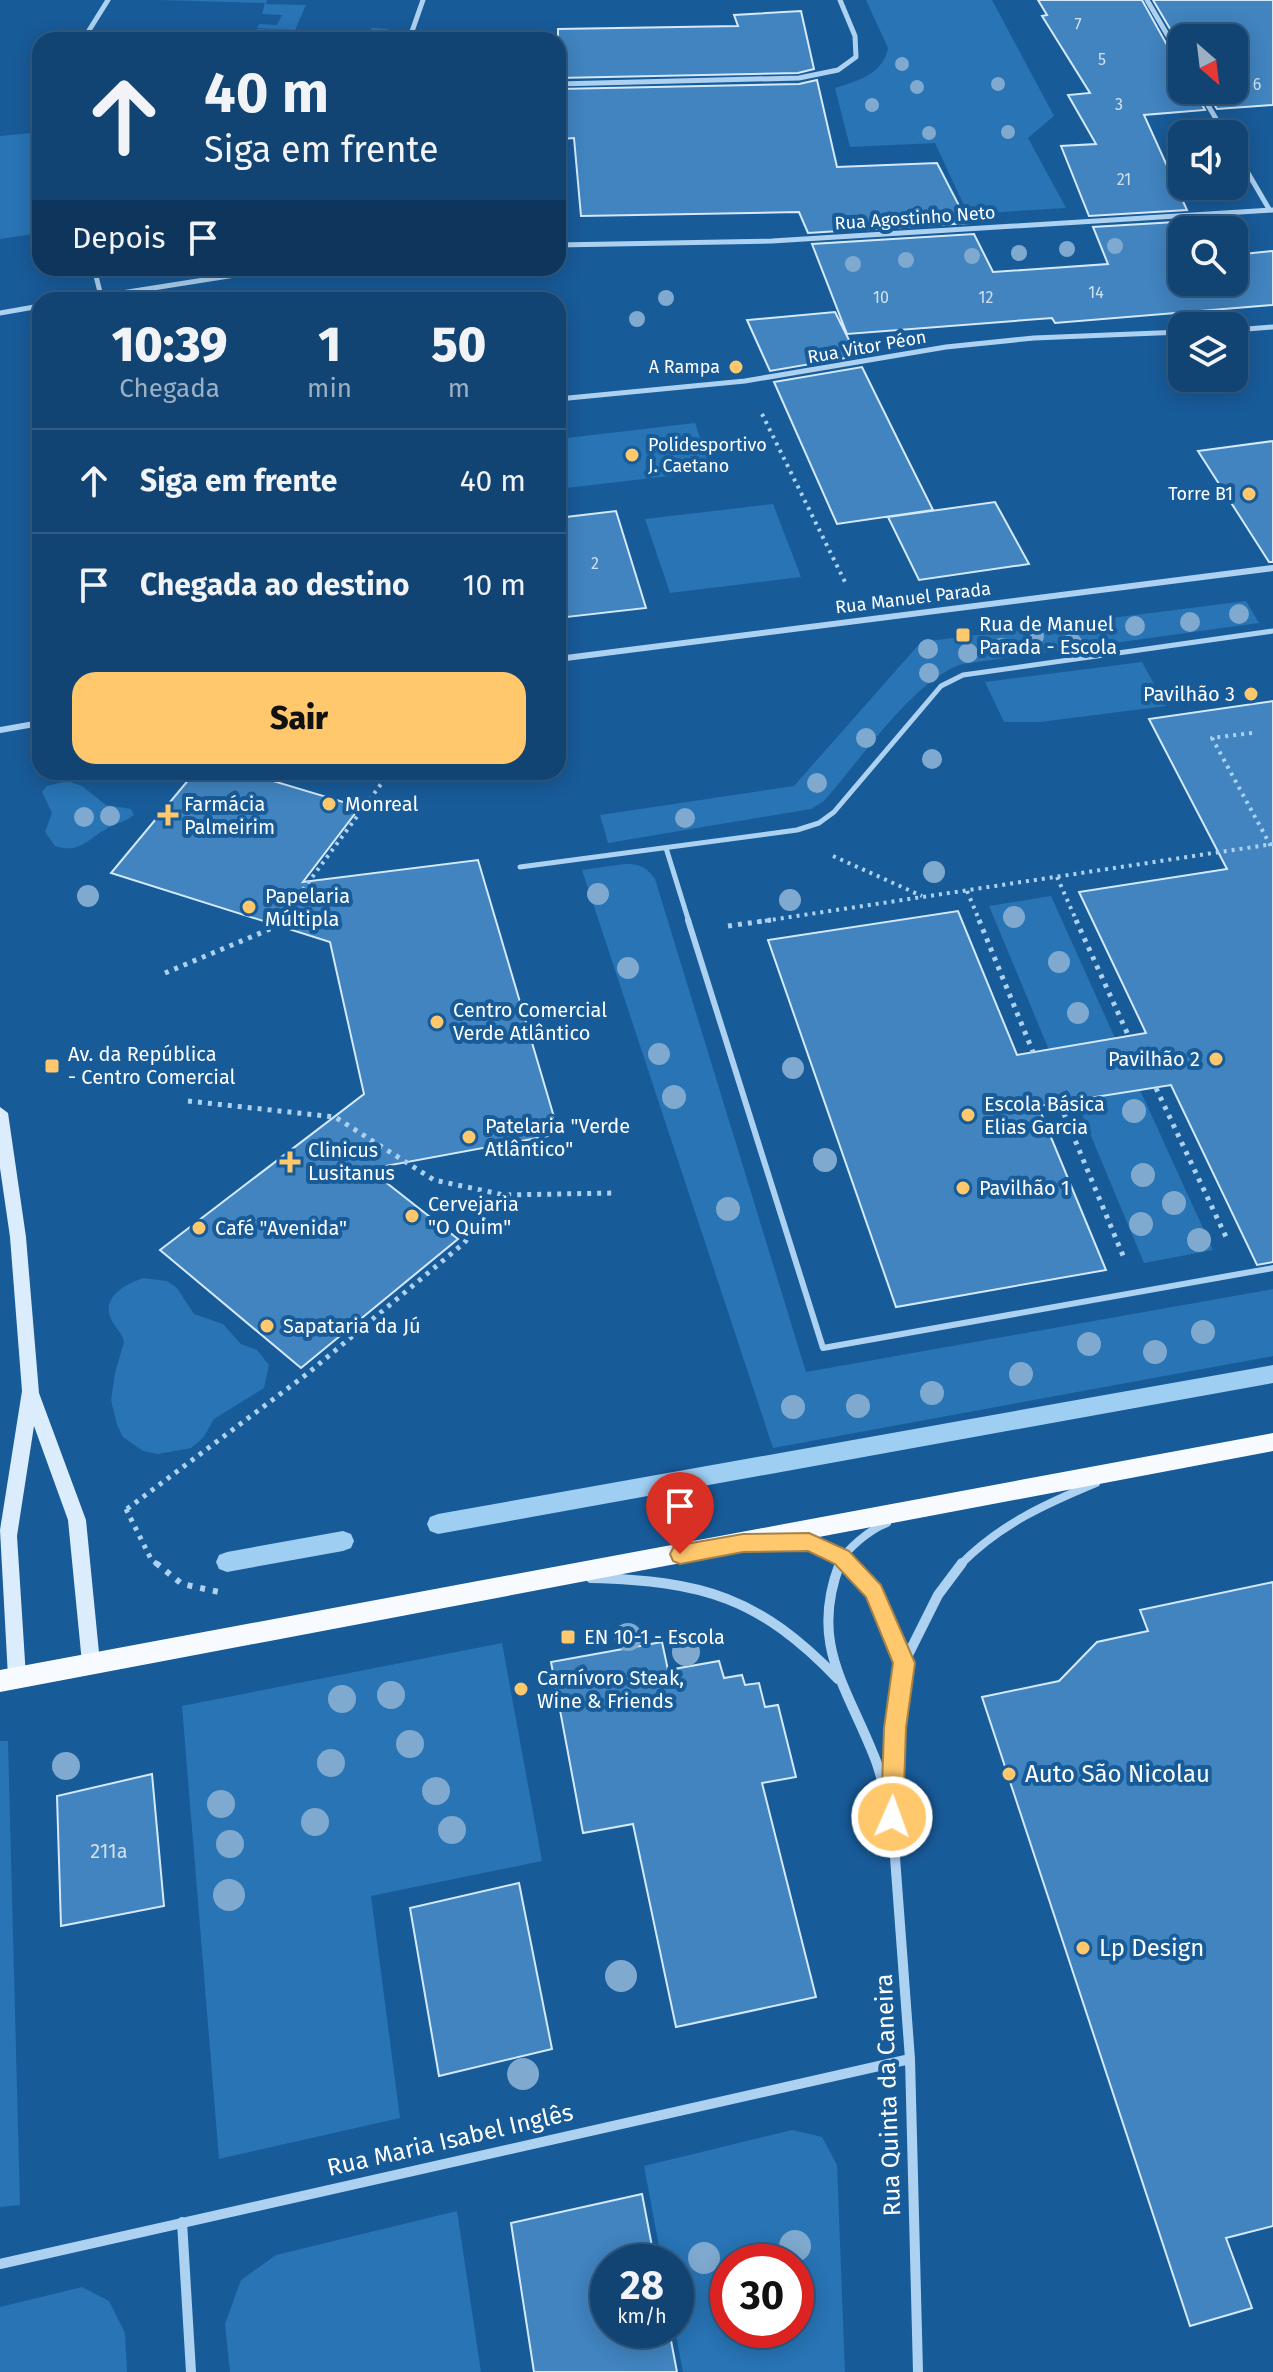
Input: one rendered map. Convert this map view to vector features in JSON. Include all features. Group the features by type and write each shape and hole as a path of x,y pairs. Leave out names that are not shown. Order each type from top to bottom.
{"main road":[{"path":"9,1679 1273,1442"}],"street":[{"path":"88,32 108,0"},
{"path":"412,32 423,0"},
{"path":"566,84 799,78 832,73 854,63 860,51 859,38 840,0"},
{"path":"1147,0 1168,36"},
{"path":"1248,172 1271,209"},
{"name":"Rua Agostinho Neto","path":"566,245 772,241 1271,209"},
{"path":"127,292 229,276"},
{"path":"0,313 32,307"},
{"path":"1248,329 1273,327"},
{"name":"Rua Vitor Péon","path":"566,398 759,379 961,345 1034,338 1168,333"},
{"name":"Rua Manuel Parada","path":"566,658 1273,568"},
{"path":"0,730 32,724"},
{"path":"0,1113 18,1237 31,1391 8,1536 9,1679"},
{"path":"31,1391 77,1520 91,1663"},
{"name":"Rua Quinta da Caneira","path":"918,2372 910,2059 892,1817 895,1728 904,1663 922,1618 944,1582 963,1560 1001,1528 1045,1503 1096,1483 1183,1459"},
{"path":"842,1557 879,1526 938,1507"},
{"path":"743,1543 809,1542 842,1557 873,1591 904,1663"},
{"name":"Rua Quinta da Caneira","path":"842,1557 829,1591 828,1627 839,1681 875,1757 892,1817"},
{"name":"Rua Quinta da Caneira","path":"554,1578 638,1578 698,1587 738,1599 777,1621 811,1649 839,1681"},
{"name":"Rua Maria Isabel Inglês","path":"0,2264 910,2059"},
{"path":"182,2222 191,2372"}],"lane":[{"path":"520,867 780,832 819,823 834,812 941,686 951,680 981,671 1273,631"},
{"path":"666,848 823,1348 1273,1268"}],"path":[{"path":"760,410 864,620"},
{"path":"692,932 1272,846 1212,738 1252,733"},
{"path":"165,973 275,927 384,780"},
{"path":"780,832 923,897"},
{"path":"1057,877 1129,1037"},
{"path":"967,891 1033,1052"},
{"path":"1156,1088 1243,1273"},
{"path":"188,1101 335,1117 434,1180 504,1195 615,1193"},
{"path":"1060,1104 1137,1291"},
{"path":"77,1520 127,1509 307,1374 464,1243 504,1195"},
{"path":"127,1509 151,1559 182,1584 221,1592"}],"shaded area":[{"path":"157,0 267,0 266,4 306,5 295,30 257,28 259,24 277,25 282,15 262,14 265,3"},
{"path":"866,0 992,0 1054,116 1028,138 1066,208 968,214 935,143 850,147 835,88 861,79 875,70 888,48"},
{"path":"372,28 388,29 387,32 370,32"},
{"path":"257,29 341,32 256,32"},
{"path":"32,133 32,234 0,239 0,136"},
{"name":"Polidesportivo J. Caetano","path":"695,423 712,471 566,488 566,438"},
{"path":"773,504 801,577 670,593 645,519"},
{"path":"1246,601 1259,623 962,664 943,673 906,704 824,801 811,809 608,843 600,815 794,786 921,642"},
{"path":"1142,662 1166,706 1040,722 1004,722 985,682"},
{"path":"67,781 82,786 106,805 131,809 134,815 77,847 55,846 45,832 52,813 42,792 47,786"},
{"path":"624,864 642,867 655,879 806,1372 1273,1289 1273,1356 773,1448 582,870"},
{"path":"1051,896 1115,1038 1049,1050 989,906"},
{"path":"1140,1090 1213,1250 1144,1263 1076,1100"},
{"path":"143,1278 167,1281 177,1288 194,1314 223,1324 241,1344 257,1350 269,1365 264,1388 214,1419 203,1438 191,1448 158,1454 143,1451 123,1437 117,1425 111,1400 124,1342 111,1319 109,1304 117,1292"},
{"path":"502,1643 542,1861 371,1896 400,2118 219,2159 182,1706"},
{"path":"0,1741 8,1741 20,2205 0,2207"},
{"path":"792,2130 822,2137 837,2165 845,2372 683,2372 678,2348 694,2348 694,2244 659,2244 644,2166"},
{"path":"457,2211 481,2372 230,2372 225,2324 241,2280 276,2255"},
{"path":"82,2287 109,2301 125,2333 127,2372 0,2372 0,2307"}],"building":[{"path":"1038,0 1142,0 1168,47 1168,104 1202,104 1205,110 1144,115 1168,168 1168,200 1182,200 1187,210 1089,216 1061,146 1096,144 1068,95 1090,93 1042,16 1047,15"},
{"path":"1153,0 1273,0 1273,105 1217,109 1214,104 1248,104 1248,24 1168,25"},
{"path":"801,11 814,69 798,73 566,78 566,32 558,32 558,29 738,26 734,15"},
{"path":"817,80 837,167 937,163 968,223 808,233 799,212 581,216 574,138 566,139 566,89 799,84"},
{"path":"1168,222 1168,296 1248,296 1248,254 1273,251 1273,305 1055,323 1052,318 847,334 812,244 974,234 993,272 1108,264 1093,227"},
{"path":"835,312 857,356 770,371 747,320"},
{"path":"862,367 933,510 837,524 774,382"},
{"name":"Torre B1","path":"1273,441 1273,562 1269,562 1198,451"},
{"path":"995,502 1029,564 919,580 888,517"},
{"path":"616,511 646,608 566,617 566,517"},
{"path":"1273,701 1273,1262 1257,1265 1171,1085 1038,1106 1106,1270 896,1307 768,940 958,911 1017,1055 1146,1033 1079,892 1227,869 1149,719"},
{"path":"188,780 270,780 360,807 303,882 478,860 559,1134 369,1169 458,1239 301,1368 160,1250 364,1094 330,942 111,873"},
{"path":"1273,1582 1273,2226 1226,2238 1252,2308 1190,2326 982,1697 1059,1681 1097,1642 1148,1631 1140,1610"},
{"path":"662,1642 668,1670 719,1661 724,1678 742,1675 745,1685 759,1683 765,1707 778,1705 796,1777 762,1783 816,1997 676,2027 633,1824 583,1833 551,1662"},
{"path":"152,1774 164,1906 61,1926 57,1796"},
{"path":"519,1883 552,2049 439,2076 410,1908"},
{"path":"642,2194 652,2244 590,2244 590,2348 672,2348 677,2372 534,2372 511,2223"}],"waterway":[{"path":"438,1524 1273,1374"},
{"path":"227,1562 343,1541"}],"place":[{"name":"A Rampa","path":"736,367"},
{"name":"Polidesportivo J. Caetano","path":"632,455"},
{"name":"Torre B1","path":"1249,494"},
{"name":"Rua de Manuel Parada - Escola","path":"963,635"},
{"name":"Pavilhão 3","path":"1251,694"},
{"name":"Monreal","path":"329,804"},
{"name":"Farmácia Palmeirim","path":"168,815"},
{"name":"Papelaria Múltipla","path":"249,907"},
{"name":"Centro Comercial Verde Atlântico","path":"437,1022"},
{"name":"Pavilhão 2","path":"1216,1059"},
{"name":"Av. da República - Centro Comercial","path":"52,1066"},
{"name":"Escola Básica Elias Garcia","path":"968,1115"},
{"name":"Patelaria \"Verde Atlântico\"","path":"469,1137"},
{"name":"Clinicus Lusitanus","path":"290,1162"},
{"name":"Pavilhão 1","path":"963,1188"},
{"name":"Cervejaria \"O Quim\"","path":"412,1216"},
{"name":"Café \"Avenida\"","path":"199,1228"},
{"name":"Sapataria da Jú","path":"267,1326"},
{"name":"EN 10-1 - Escola","path":"568,1637"},
{"name":"Carnívoro Steak, Wine & Friends","path":"521,1689"},
{"name":"Auto São Nicolau","path":"1009,1774"},
{"name":"Lp Design","path":"1083,1948"}],"route":[{"path":"680,1554 743,1543 809,1542 842,1557 873,1591 904,1663 895,1728 892,1817"}]}
